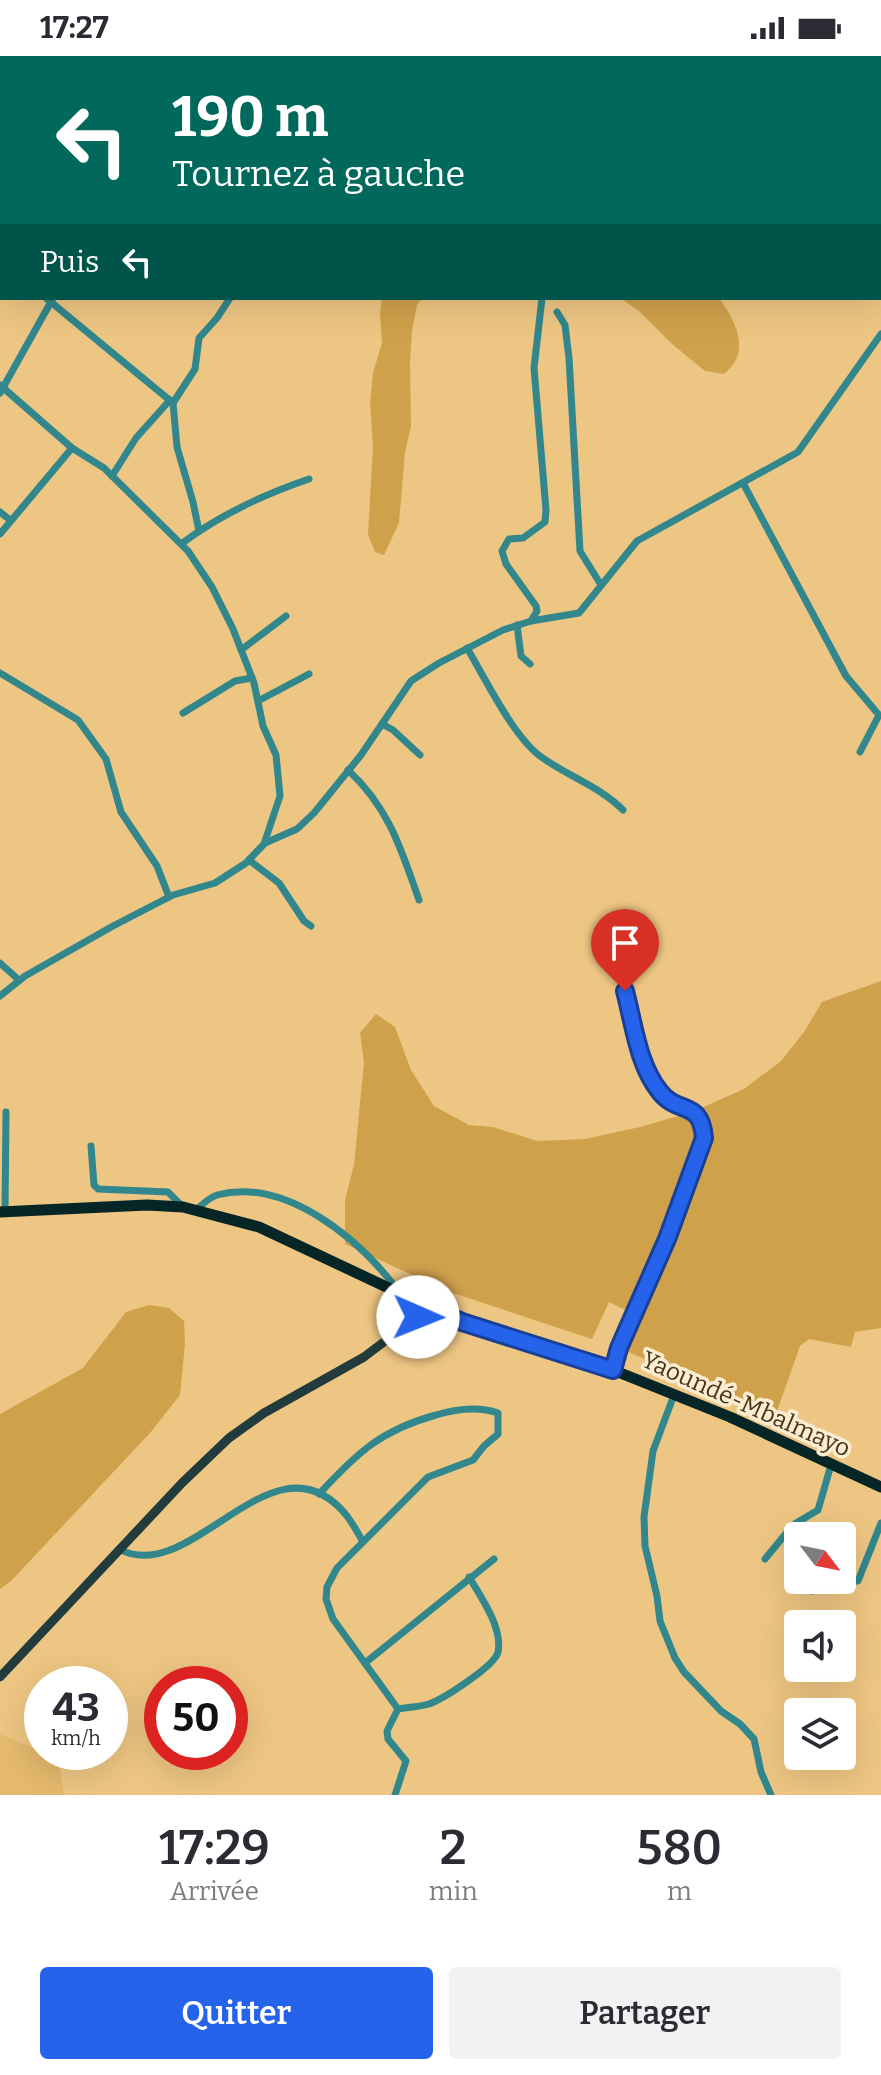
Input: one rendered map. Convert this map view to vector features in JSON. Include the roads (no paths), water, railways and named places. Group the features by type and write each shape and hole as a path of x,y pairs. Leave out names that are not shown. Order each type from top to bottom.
{"highway":[{"name":"Yaoundé-Mbalmayo","path":"3,1212 147,1205 183,1207 259,1227 462,1322 613,1370 730,1417 881,1487"}],"main road":[{"path":"0,1677 119,1549 229,1438 264,1413 364,1357 430,1307"}],"street":[{"path":"49,300 1,389 72,448 112,476 181,544 212,587 252,678 263,726 276,755 280,796 264,844"},
{"path":"51,300 172,402 177,447 199,531"},
{"path":"112,476 136,438 172,402 195,369 199,338 229,300"},
{"path":"531,621 537,611 536,606 506,564 502,551 509,539 523,538 545,522 534,368 542,300"},
{"path":"557,312 565,325 569,358 580,551 601,585"},
{"path":"0,996 19,980 169,897 215,883 249,860 264,844 297,829 348,770 411,681 420,673 517,625 579,613 637,541 798,452 881,334"},
{"path":"0,534 72,448"},
{"path":"181,544 241,505 309,479"},
{"path":"743,483 846,676 879,715 860,752"},
{"path":"0,512 10,520"},
{"path":"241,650 286,616"},
{"path":"517,625 521,656 530,664"},
{"path":"467,648 507,717 539,755 603,792 623,810"},
{"path":"0,673 78,720 106,759 121,812 157,866 169,897"},
{"path":"258,701 309,674"},
{"path":"183,713 235,681 252,678"},
{"path":"382,724 420,755"},
{"path":"348,770 387,817 419,900"},
{"path":"249,860 279,883 304,921 311,926"},
{"path":"0,963 19,980"},
{"path":"613,1370 619,1348 667,1239 704,1138 703,1124 698,1116 689,1108 661,1095 646,1073 625,991"},
{"path":"3,1212 6,1112"},
{"path":"91,1146 94,1185 98,1189 168,1192 183,1207"},
{"path":"197,1209 215,1195 257,1194 287,1200 315,1213 333,1226 397,1290"},
{"path":"674,1395 653,1451 644,1517 645,1546 660,1621 684,1672 721,1711 754,1739 761,1772 771,1795"},
{"path":"319,1494 360,1452 399,1426 453,1410 498,1413 498,1434 484,1446 476,1459 428,1477 333,1574 326,1593 333,1619 398,1709"},
{"path":"765,1559 793,1525 818,1510 831,1465"},
{"path":"119,1549 137,1557 158,1555 268,1494 301,1489 319,1494 348,1517 363,1542"},
{"path":"856,1581 881,1523"},
{"path":"365,1663 494,1559"},
{"path":"398,1709 426,1705 440,1699 496,1658 496,1632 469,1577"},
{"path":"395,1795 406,1761 388,1739 387,1731 398,1709"}]}
